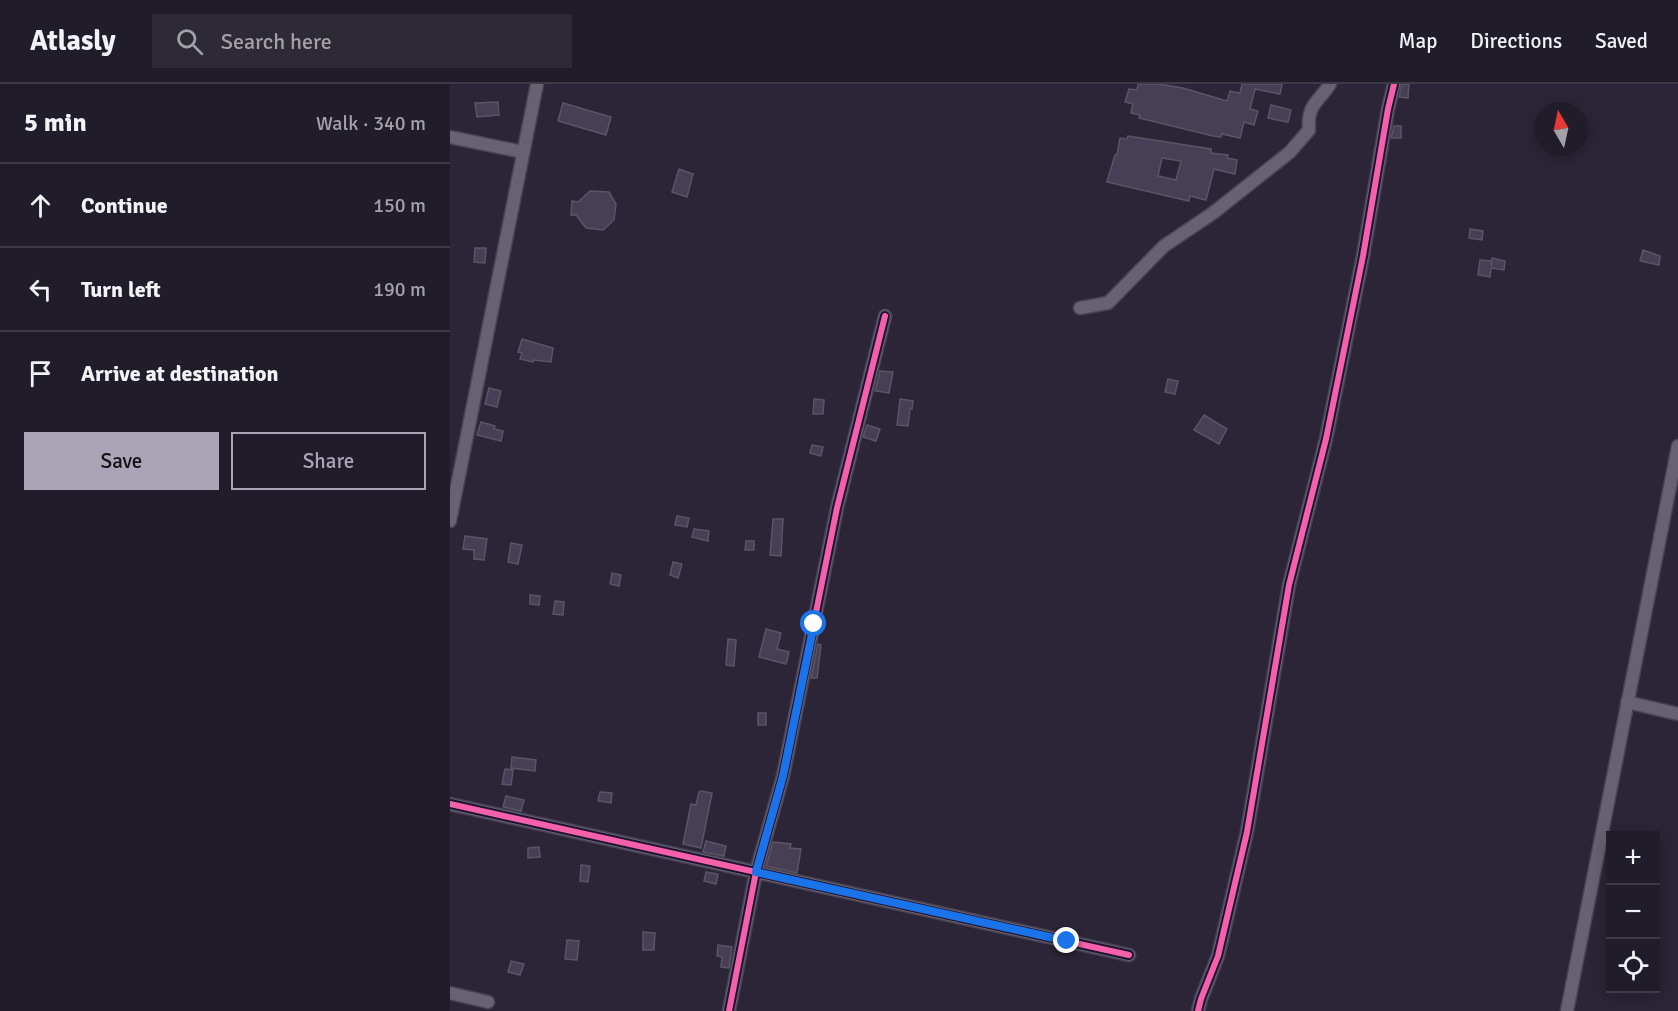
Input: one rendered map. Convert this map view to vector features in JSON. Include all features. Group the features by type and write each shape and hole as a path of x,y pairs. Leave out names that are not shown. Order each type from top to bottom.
{"street":[{"path":"450,521 537,84"},
{"path":"1080,308 1108,303 1164,246 1213,213 1290,152 1309,130 1308,118 1311,106 1330,84"},
{"path":"1198,1011 1218,956 1247,832 1289,585 1326,439 1363,256 1394,84"},
{"path":"450,137 523,152"},
{"path":"729,1011 756,872 783,776 837,508 885,316"},
{"path":"1567,1011 1678,446"},
{"path":"1627,702 1678,714"},
{"path":"450,804 1129,954"},
{"path":"450,993 488,1002"}],"building":[{"path":"1138,84 1159,84 1183,88 1227,101 1230,91 1240,93 1242,84 1282,84 1280,94 1255,89 1250,109 1258,111 1254,125 1244,122 1240,138 1222,134 1221,137 1213,136 1139,118 1140,115 1131,113 1133,104 1125,102 1129,89 1137,90"},
{"path":"1402,84 1409,84 1408,98 1399,97"},
{"path":"498,102 499,115 477,117 475,103"},
{"path":"563,103 611,117 606,135 558,121"},
{"path":"1271,105 1291,110 1288,122 1268,118"},
{"path":"1394,126 1401,126 1401,138 1391,138"},
{"path":"1128,136 1211,149 1211,153 1228,155 1227,158 1237,160 1235,174 1214,169 1206,200 1190,196 1189,201 1107,182 1115,155 1117,155 1120,138 1127,139","holes":["1162,158 1181,161 1176,180 1158,176"]},
{"path":"679,169 693,174 687,197 672,192"},
{"path":"590,191 609,192 616,204 614,220 603,230 586,228 576,215 571,215 572,201 578,202"},
{"path":"1470,229 1483,231 1482,240 1469,238"},
{"path":"475,248 486,248 485,263 474,262"},
{"path":"1643,250 1660,256 1659,265 1640,261"},
{"path":"1492,258 1505,261 1504,270 1491,268 1490,277 1478,275 1480,260 1492,261"},
{"path":"522,339 553,348 551,362 520,359 522,353 518,352"},
{"path":"880,371 893,372 889,393 875,391"},
{"path":"1168,379 1178,381 1175,394 1165,392"},
{"path":"489,388 501,391 497,407 485,404"},
{"path":"814,399 824,400 823,414 813,414"},
{"path":"900,399 913,401 908,426 897,425"},
{"path":"1204,415 1227,429 1219,444 1194,430"},
{"path":"481,422 503,431 501,441 477,435"},
{"path":"867,425 880,429 876,441 863,437"},
{"path":"812,445 823,447 821,456 810,453"},
{"path":"677,516 689,518 687,527 675,525"},
{"path":"773,519 783,519 781,556 770,555"},
{"path":"694,529 709,531 708,541 692,537"},
{"path":"465,536 487,539 484,560 474,559 474,550 463,549"},
{"path":"746,541 754,541 754,550 745,550"},
{"path":"511,543 522,545 518,564 508,562"},
{"path":"673,562 682,564 678,578 670,575"},
{"path":"612,573 621,575 619,586 610,584"},
{"path":"530,595 540,596 539,605 530,604"},
{"path":"555,601 564,602 563,615 553,614"},
{"path":"766,629 781,633 777,649 789,652 786,664 759,657"},
{"path":"728,639 736,640 734,666 726,665"},
{"path":"818,644 821,645 817,678 811,678"},
{"path":"758,713 766,713 766,725 758,725"},
{"path":"512,757 536,760 535,771 511,768"},
{"path":"505,769 513,770 511,785 502,784"},
{"path":"701,791 712,793 701,848 683,844 691,804 696,805"},
{"path":"600,792 612,793 611,803 598,801"},
{"path":"506,796 524,800 521,811 503,807"},
{"path":"706,841 726,846 724,856 703,852"},
{"path":"773,842 791,844 790,848 801,849 797,873 766,866"},
{"path":"539,847 540,857 528,858 528,848"},
{"path":"581,865 590,866 588,882 580,881"},
{"path":"706,872 718,874 716,884 704,881"},
{"path":"643,932 655,933 654,950 643,950"},
{"path":"567,940 579,941 577,960 565,959"},
{"path":"718,945 732,947 729,968 721,967 722,957 717,956"},
{"path":"511,961 524,964 520,975 508,972"}],"cycle path":[{"path":"1198,1011 1218,956 1247,832 1289,585 1326,439 1363,256 1394,84"},
{"path":"729,1011 756,872 783,776 837,508 885,316"},
{"path":"450,804 1129,955"}],"route":[{"path":"814,624 783,776 756,872 1067,941"}]}
